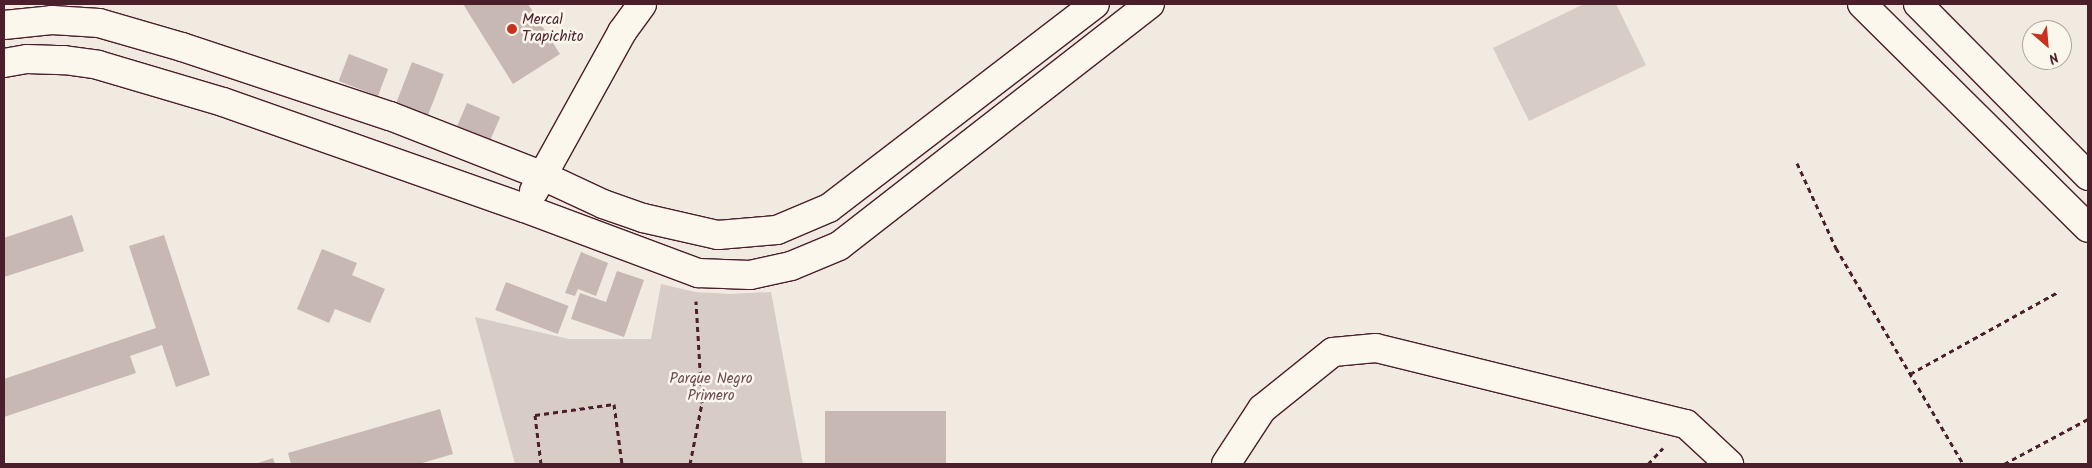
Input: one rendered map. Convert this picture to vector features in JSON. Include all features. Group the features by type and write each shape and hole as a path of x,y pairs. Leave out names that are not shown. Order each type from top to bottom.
{"street":[{"path":"524,208 622,32 642,4"},
{"path":"4,25 52,20 100,23 182,47 390,116 543,176 603,204 643,218 718,235 777,230 829,208 1095,4"},
{"path":"4,63 27,59 64,60 98,65 223,102 524,208 698,273 750,275 791,266 838,246 1150,4"},
{"path":"1862,4 2088,228"},
{"path":"1918,4 2088,176"},
{"path":"1226,464 1262,409 1333,352 1376,348 1686,424 1729,464"}],"path":[{"path":"1797,162 1836,248 1963,464"},
{"path":"1910,374 2060,291"},
{"path":"690,464 702,403 695,292"},
{"path":"541,464 535,415 614,404 622,464"},
{"path":"2004,464 2088,419"}],"green space":[{"path":"1584,4 1616,4 1646,65 1529,121 1493,48"},
{"name":"Parque Negro Primero","path":"661,284 695,292 730,294 771,292 803,464 515,464 475,317 569,339 651,339"}],"building":[{"name":"Mercal Trapichito","path":"463,4 528,4 560,54 513,84"},
{"path":"349,54 388,69 378,96 339,81"},
{"path":"412,62 444,74 428,115 396,103"},
{"path":"467,103 500,117 490,140 457,126"},
{"path":"72,215 84,251 4,277 4,238"},
{"path":"164,235 210,375 176,387 162,345 130,356 136,373 4,417 4,379 156,328 129,246"},
{"path":"322,249 357,263 352,275 385,289 370,323 335,309 329,323 297,309"},
{"path":"581,252 608,263 596,296 578,289 575,296 565,293"},
{"path":"617,271 644,280 624,337 571,319 580,293 606,302"},
{"path":"506,282 569,306 558,334 495,310"},
{"path":"440,409 453,454 419,464 291,464 288,453"},
{"path":"825,411 946,411 946,464 825,464"},
{"path":"273,458 275,464 255,464"}],"place":[{"name":"Mercal Trapichito","path":"512,29"}]}
